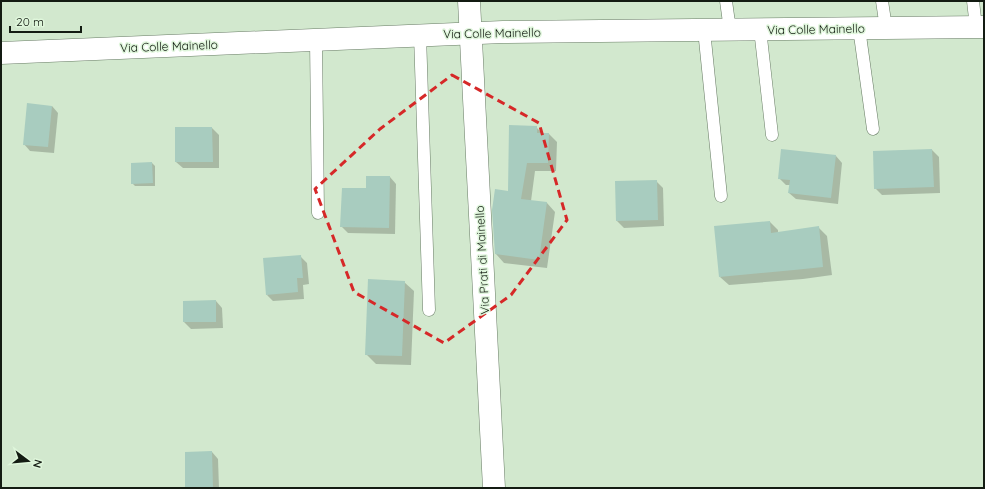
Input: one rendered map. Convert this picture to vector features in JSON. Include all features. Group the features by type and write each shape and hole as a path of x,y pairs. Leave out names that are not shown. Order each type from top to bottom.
{"street":[{"name":"Via Prati di Mainello","path":"470,1 494,488"},
{"name":"Via Colle Mainello","path":"1,53 471,33 980,27"}],"lane":[{"path":"726,1 730,30"},
{"path":"882,1 886,28"},
{"path":"972,1 980,27"},
{"path":"859,28 873,129"},
{"path":"760,29 772,134"},
{"path":"704,30 721,196"},
{"path":"420,35 429,310"},
{"path":"316,40 318,213"}],"highlighted area":[{"path":"452,75 539,123 567,220 511,295 444,343 354,292 315,189 380,129"}],"building":[{"path":"27,103 52,106 48,147 23,145"},
{"path":"509,125 537,126 537,133 549,133 548,163 527,163 521,199 547,202 539,260 495,254 492,210 495,189 508,191"},
{"path":"175,127 212,127 213,162 175,162"},
{"path":"781,149 836,155 831,198 788,193 790,180 778,179"},
{"path":"932,149 934,187 874,189 873,151"},
{"path":"152,162 153,183 131,184 131,163"},
{"path":"366,176 390,176 389,228 340,227 342,188 366,188"},
{"path":"657,180 658,220 616,221 615,181"},
{"path":"770,221 771,233 819,226 823,267 719,277 714,226"},
{"path":"301,255 303,278 297,278 298,292 266,295 263,258"},
{"path":"368,279 405,281 402,356 365,355"},
{"path":"216,300 216,322 183,322 183,301"},
{"path":"212,451 213,488 185,488 185,452"}]}
